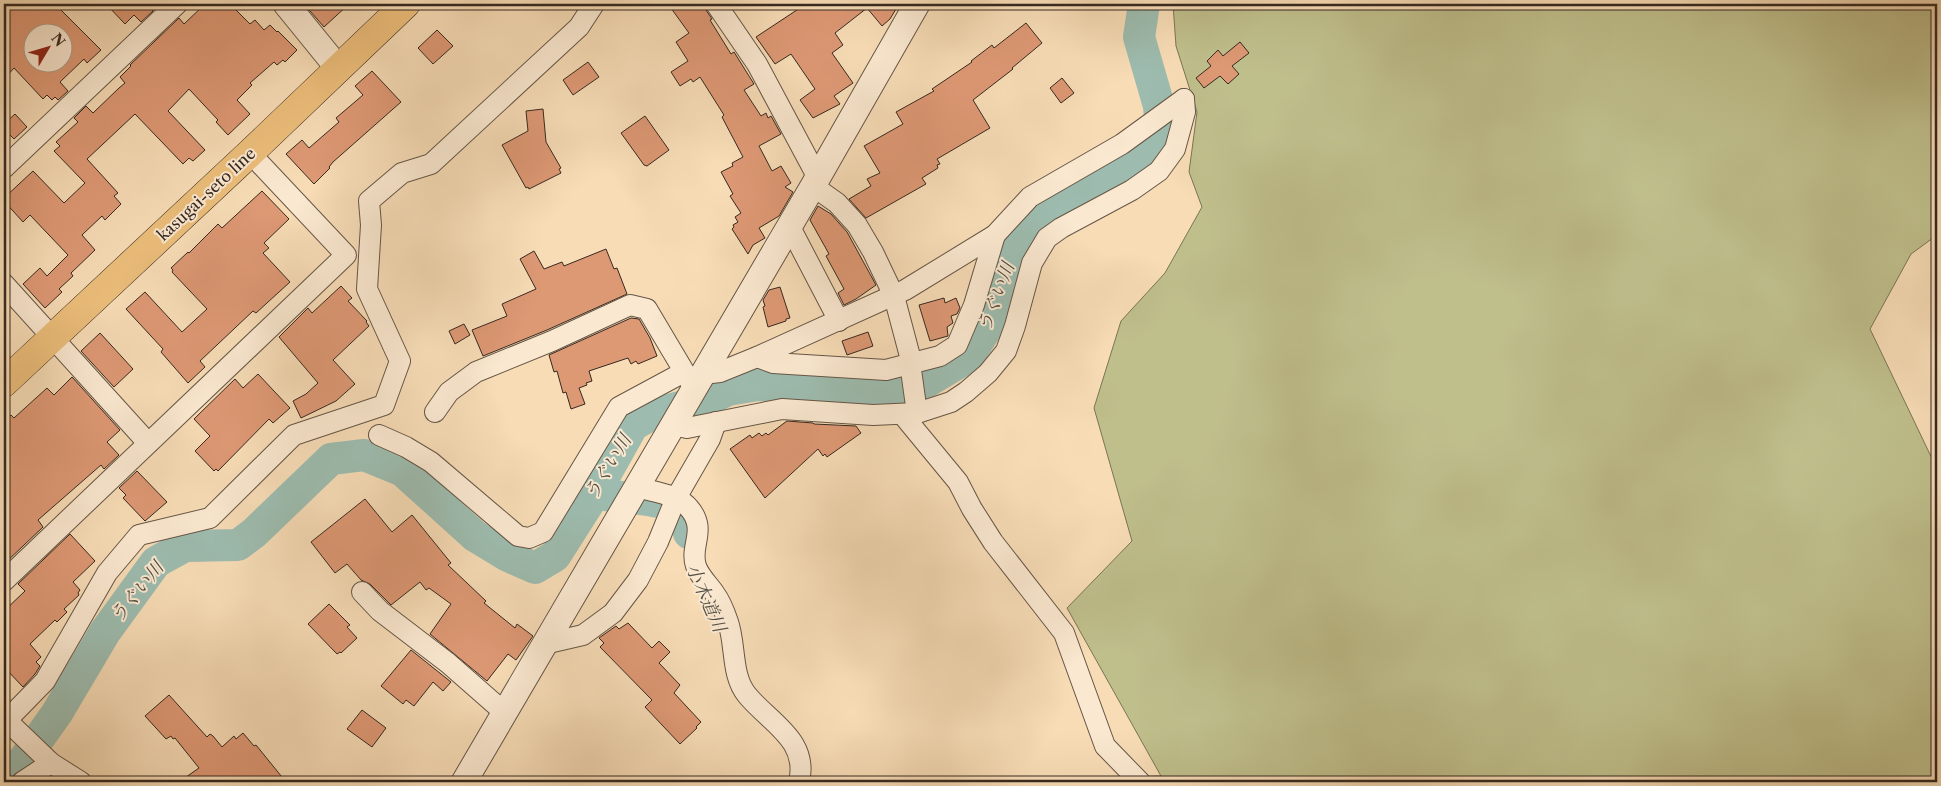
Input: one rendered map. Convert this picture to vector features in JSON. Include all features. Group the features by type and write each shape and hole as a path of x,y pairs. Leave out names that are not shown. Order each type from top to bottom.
{"main road":[{"name":"kasugai-seto line","path":"4,383 406,4"}],"street":[{"path":"4,168 177,4"},
{"path":"286,4 338,68"},
{"path":"81,782 51,763 5,721 45,681 107,573 139,536 210,518 294,435 384,405 400,361 367,289 371,225 369,201 402,173 431,164 579,27 594,4"},
{"path":"716,4 757,64 815,182 857,225 873,252 894,296 912,364 909,413 958,482 972,509 993,542 1064,633 1105,746 1140,782"},
{"path":"464,782 673,424 694,378 790,227 918,4"},
{"path":"378,435 406,446 431,462 518,536 528,538 543,532 618,407 694,378 720,372 894,296 995,235 1030,197 1122,144 1184,99 1185,112 1174,149 1159,171 1132,190 1061,228 1047,238 1032,263 1015,326 1006,351 988,373 966,392 950,402 909,413 873,415 782,409 687,428 673,424"},
{"path":"4,580 346,256 250,153"},
{"path":"790,227 838,321"},
{"path":"757,357 772,363 886,370 940,356 957,345 974,305 995,235"},
{"path":"4,284 148,443"},
{"path":"435,412 449,392 476,372 630,306 647,309 694,378"},
{"path":"544,644 583,635 613,613 638,580 658,542 676,498 710,439 716,422"},
{"path":"636,488 676,498 689,507 697,521 699,536 695,554 696,567 717,596 729,624 736,671 746,694 786,734 795,746 800,760 799,782"},
{"path":"362,592 380,611 448,663 504,713"},
{"path":"22,782 51,763"}],"green space":[{"path":"1173,4 1937,4 1937,235 1911,254 1870,329 1937,469 1937,782 1042,782 1043,779 1161,776 1067,608 1132,541 1094,408 1121,321 1165,273 1202,207 1189,172 1197,112 1176,46"}],"building":[{"path":"11,4 55,4 101,50 87,63 84,59 72,70 72,22 22,22 22,72 70,72 60,82 68,91 58,100 55,97 52,100 47,95 43,99 14,68 4,79 4,11"},
{"path":"106,4 146,4 153,11 141,22 134,15 125,24"},
{"path":"205,4 230,4 250,24 255,20 264,30 270,25 297,50 285,62 283,60 277,65 274,62 250,83 252,85 237,100 250,114 228,135 216,122 218,120 189,89 168,111 205,150 193,161 189,158 183,164 135,114 87,159 118,193 114,196 121,204 105,220 102,216 82,235 95,250 71,273 73,276 59,289 62,292 45,308 23,284 40,268 47,276 68,255 30,215 23,222 4,201 4,198 33,171 64,203 85,183 54,151 60,146 56,142 78,122 74,118 86,106 93,113 125,83 120,77 179,18 184,24"},
{"path":"304,4 349,4 324,27"},
{"path":"668,4 704,4 712,19 710,20 731,54 734,52 754,84 744,90 761,116 766,113 768,118 771,116 781,134 759,146 772,171 781,166 791,183 785,187 793,192 779,216 759,228 765,238 753,245 748,254 732,229 733,225 738,222 735,217 741,213 730,196 733,194 721,172 733,166 732,163 743,157 722,117 724,115 700,77 693,82 691,79 680,86 671,72 688,61 676,42 689,33"},
{"path":"806,4 899,4 890,19 882,26 867,8 835,33 843,45 832,53 853,83 834,96 840,104 813,118 800,100 815,89 791,54 775,64 756,37"},
{"path":"1026,23 1042,43 1013,69 973,100 990,128 937,159 940,164 937,165 938,168 922,178 926,184 866,218 849,199 871,186 867,179 880,173 864,146 903,124 896,112 934,91 932,89 972,62 992,45 994,48"},
{"path":"437,30 453,46 433,64 418,48"},
{"path":"1240,42 1249,53 1232,66 1239,74 1228,84 1220,76 1204,88 1196,78 1211,66 1207,61 1218,50 1223,56"},
{"path":"588,62 599,77 573,95 563,80"},
{"path":"372,71 401,102 333,162 330,168 314,184 286,154 302,140 309,148 339,122 336,118 363,95 355,86"},
{"path":"1062,78 1074,93 1061,103 1050,88"},
{"path":"543,109 546,142 561,168 559,169 561,173 529,189 528,187 526,188 502,145 528,131 526,111"},
{"path":"15,114 27,127 14,139 4,129 4,124"},
{"path":"645,116 669,150 647,166 644,165 621,133"},
{"path":"262,191 289,219 264,243 269,248 263,253 290,282 256,313 253,311 200,361 205,367 188,383 161,352 163,349 126,309 145,292 182,332 207,309 172,272 171,268 218,224 222,228"},
{"path":"818,206 831,214 847,232 876,285 844,305 838,293 844,289 826,256 829,254 810,220"},
{"path":"606,249 614,269 617,268 627,294 483,356 472,330 507,316 502,304 536,289 520,259 534,251 544,269 562,262 564,266"},
{"path":"341,286 352,298 348,301 367,321 369,326 333,360 355,384 336,401 301,418 293,401 306,394 318,383 279,337 308,308 312,313"},
{"path":"780,287 790,318 768,327 763,300 769,290"},
{"path":"944,298 945,303 956,298 960,308 957,314 951,316 953,323 947,327 948,336 930,341 919,305"},
{"path":"631,318 639,319 650,338 657,356 638,364 636,361 631,364 628,358 589,371 592,381 579,388 585,404 571,409 566,392 563,393 557,371 554,372 549,355"},
{"path":"464,324 470,335 455,344 449,331"},
{"path":"868,332 873,346 847,355 842,341"},
{"path":"100,333 133,369 114,387 81,351"},
{"path":"258,374 290,408 273,423 269,419 218,471 216,469 214,471 195,451 210,436 194,419 235,379 243,388"},
{"path":"72,377 120,430 107,442 119,455 104,469 101,465 38,520 43,527 4,564 4,422 11,415 14,418 47,388 54,395"},
{"path":"787,421 856,426 861,433 827,457 825,454 823,456 818,449 765,498 730,449 750,435 752,438 759,433 762,436 766,433 768,435"},
{"path":"137,471 167,502 145,521 123,498 126,495 119,488"},
{"path":"365,499 392,532 412,515 451,563 448,565 486,601 484,603 515,628 517,624 533,636 516,660 508,654 487,681 430,634 451,604 429,588 426,590 420,582 391,605 370,584 361,580 347,564 335,573 311,542"},
{"path":"70,534 95,561 73,582 80,590 79,595 64,609 67,612 57,622 55,620 30,644 41,657 36,662 40,666 23,687 6,669 8,667 4,663 4,611 25,591 18,584"},
{"path":"329,604 350,625 347,627 357,638 341,653 337,654 308,624"},
{"path":"628,623 652,648 659,641 670,652 659,663 680,685 674,693 701,722 680,744 645,707 652,700 600,647 604,643 599,638 616,626 619,629"},
{"path":"411,650 451,682 443,691 433,682 414,706 406,700 403,704 381,686"},
{"path":"169,695 207,737 210,734 213,736 222,747 234,736 236,739 243,733 254,746 256,745 286,782 179,782 199,768 175,738 173,739 171,736 166,739 145,716"},
{"path":"362,710 386,728 372,747 347,729"}],"waterway":[{"name":"うぐい川","path":"4,770 9,770 23,761 57,713 105,632 156,562 185,546 238,545 254,533 331,459 364,455 403,471 475,536 508,556 535,568 555,556 595,493 633,425 651,415 709,399 728,390 758,385 904,390 928,381 968,357 990,323 1008,261 1035,220 1127,168 1156,148 1161,128 1159,106 1139,37 1144,4"},
{"name":"小木道川","path":"599,494 655,501 669,505 680,511 687,520 689,533"}]}
